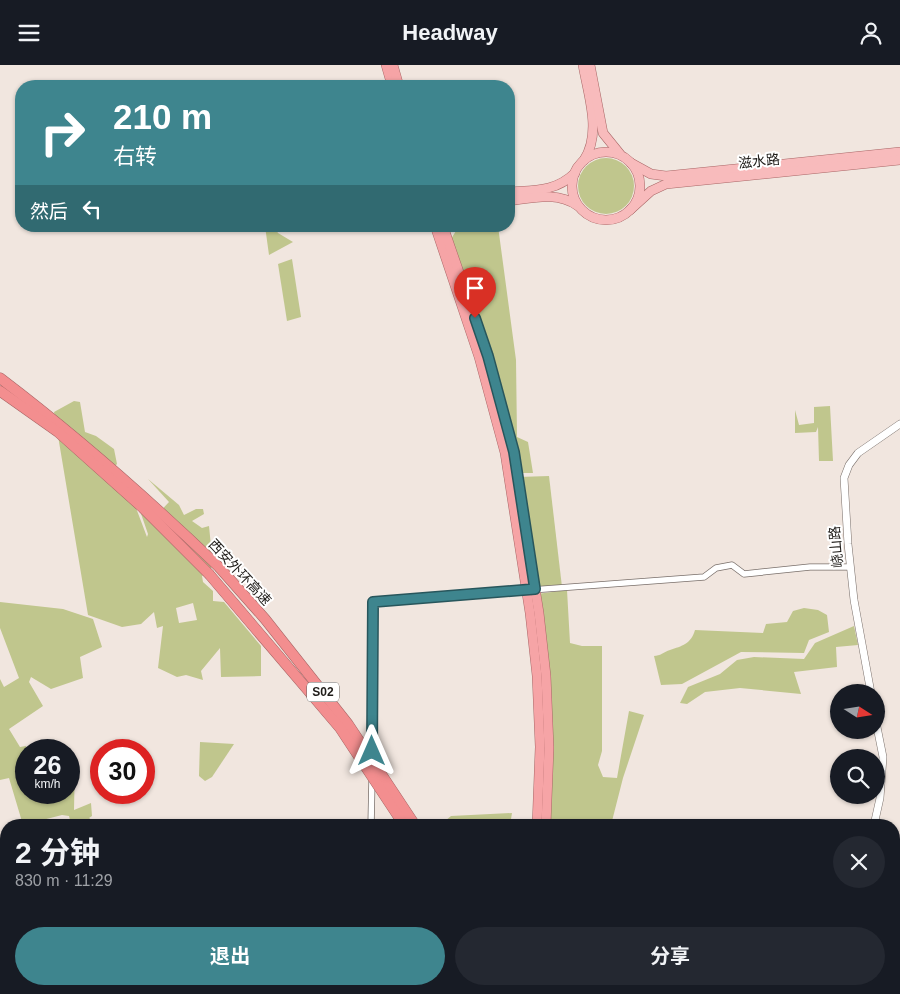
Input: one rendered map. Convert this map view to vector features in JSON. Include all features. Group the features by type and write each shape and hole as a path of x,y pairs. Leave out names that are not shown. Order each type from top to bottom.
{"highway":[{"path":"386,65 390,80"},
{"path":"393,65 397,80"},
{"path":"437,232 479,357 504,453 531,590 546,676 549,748 546,819"},
{"path":"445,232 488,356 514,452 531,590 537,676 540,747 537,819"},
{"name":"西安外环高速","path":"0,379 92,450 149,499 220,567 265,619 348,724 411,819"},
{"name":"西安外环高速","path":"0,391 58,432 143,508 209,573 340,728 400,819"}],"main road":[{"path":"579,206 574,196 572,184 575,173 591,147 593,129 583,65"},
{"path":"515,200 555,196 567,199 579,206 587,214 598,219 609,220 620,218 630,210 640,193 640,182 637,172 603,133 590,65"},
{"name":"滋水路","path":"631,163 651,174 666,176 900,152"},
{"path":"581,163 590,156 601,153 612,153 622,156"},
{"name":"滋水路","path":"630,210 651,191 666,184 900,160"},
{"path":"515,191 555,187 565,182 575,173"},
{"path":"447,238 448,232"}],"street":[{"name":"峣山路","path":"870,684 850,567 844,478 849,465 858,453 900,424"},
{"path":"371,819 373,602 704,577 716,568 732,565 744,574 810,567 850,567"},
{"path":"875,819 880,798 882,757 879,739"}],"green space":[{"path":"600,158 612,158 626,166 634,180 632,197 626,206 612,214 600,214 590,209 583,202 578,192 578,180 583,170 590,163"},
{"path":"266,232 277,232 293,242 269,255"},
{"path":"455,232 499,232 516,360 517,437 528,442 533,473 517,473 451,239"},
{"path":"292,259 301,317 287,321 278,264"},
{"path":"74,401 80,402 85,432 96,436 114,449 117,464 106,476 133,500 147,537 148,534 138,505 154,518 169,502 148,479 179,505 184,515 196,509 203,509 204,514 192,521 202,528 209,526 213,566 202,576 203,582 213,591 213,601 224,602 261,646 261,676 221,677 220,648 201,671 203,680 186,675 177,677 158,668 163,626 157,628 154,612 141,624 122,627 88,615 54,412","holes":["193,603 197,620 179,623 176,608"]},
{"path":"830,406 833,461 819,461 818,427 816,432 795,433 795,410 799,425 814,423 814,407"},
{"path":"549,476 562,587 536,589 518,477"},
{"path":"567,590 570,643 582,646 602,646 602,751 598,765 603,777 617,778 629,711 644,715 623,778 613,819 545,819 548,749 537,594"},
{"path":"0,602 63,609 93,619 102,647 80,657 83,678 51,689 31,677 29,682 43,706 9,729 15,739 15,798 9,778 0,780 0,679 4,687 19,678 0,628"},
{"path":"804,608 818,610 827,615 829,632 809,640 804,653 741,652 682,684 661,685 654,656 686,644 695,630 763,633 766,624 787,622 793,611"},
{"path":"854,626 858,645 836,647 837,667 794,672 801,694 740,688 705,692 687,704 680,703 688,687 720,674 737,660 754,657 804,659 815,643"},
{"path":"200,742 234,744 212,777 205,781 199,776"},
{"path":"17,804 74,804 74,810 91,804 90,819 70,819 69,816 62,815 46,819 21,819"},
{"path":"512,813 511,819 447,819 451,816"}],"route":[{"path":"372,751 373,602 535,589 514,452 488,356 475,318"}]}
